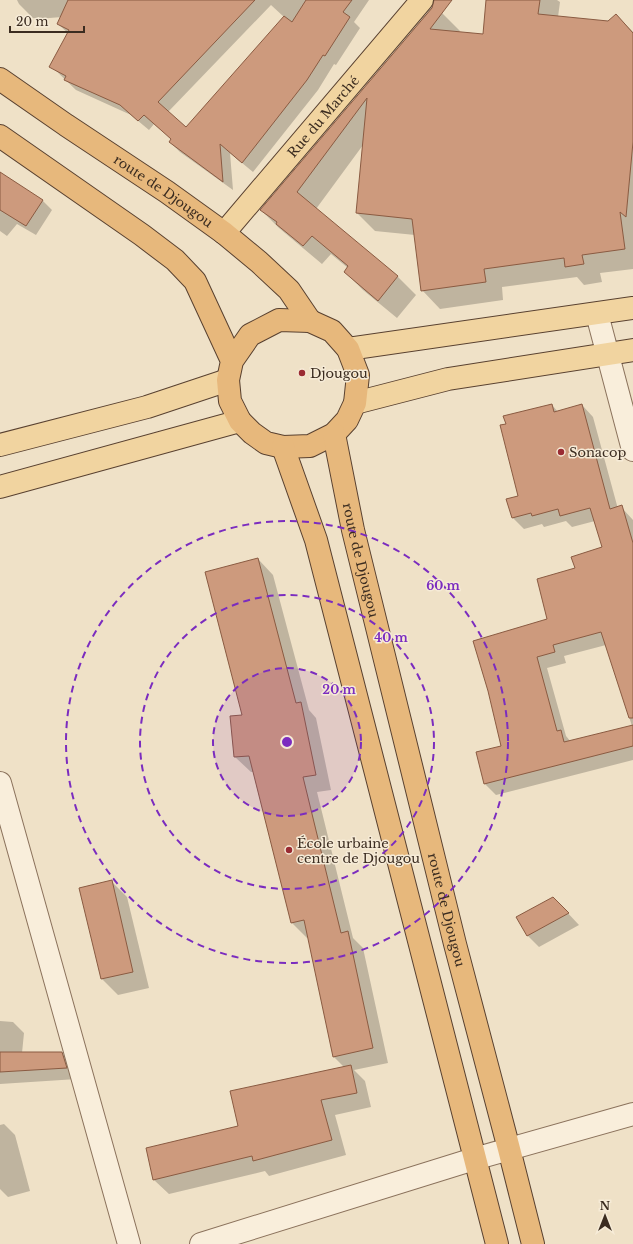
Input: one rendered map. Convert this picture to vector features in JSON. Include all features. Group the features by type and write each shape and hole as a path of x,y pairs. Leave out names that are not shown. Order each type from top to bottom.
{"highway":[{"name":"route de Djougou","path":"0,79 167,192 224,233 260,262 288,290 310,321"},
{"path":"0,136 176,260 195,281 230,370 230,401 240,421 252,433 266,443 283,448 310,446 334,434 347,420 355,403 358,375 348,349 332,332 310,321 279,320 250,335 230,370"},
{"name":"route de Djougou","path":"334,434 353,530 455,944 509,1149 532,1244"},
{"path":"283,448 316,540 497,1244"}],"main road":[{"name":"Rue du Marché","path":"224,233 422,0"},
{"path":"348,349 633,308"},
{"path":"355,403 448,379 633,350"},
{"path":"0,445 147,407 230,370"},
{"path":"0,487 240,421"}],"street":[{"path":"597,314 633,450"},
{"path":"0,783 129,1244"},
{"path":"201,1244 474,1159 633,1114"}],"building":[{"path":"68,0 255,0 158,102 186,127 284,16 292,22 306,0 352,0 343,12 350,17 325,56 323,55 307,80 242,163 220,144 223,182 169,142 171,139 144,115 138,121 120,105 64,80 66,76 49,67 69,30 57,24"},
{"path":"434,0 452,0 430,29 483,34 486,0 540,0 538,14 608,21 616,14 633,33 633,142 626,217 620,212 625,249 582,255 584,264 565,267 564,258 484,269 486,282 421,291 412,219 356,213 367,98 297,192 398,276 378,301 344,272 348,266 312,236 303,246 276,224 277,222 260,210 432,8"},
{"path":"0,172 43,200 26,226 0,210"},
{"path":"552,404 554,412 582,404 610,509 622,505 633,543 633,718 629,718 601,632 553,645 555,652 537,657 557,731 561,730 564,742 633,725 633,746 484,784 476,752 501,746 488,691 473,641 547,619 537,579 575,568 571,557 602,547 590,508 560,516 558,509 532,516 531,513 512,518 506,499 518,496 500,425 506,424 503,416"},
{"path":"258,558 296,703 301,702 316,775 303,777 341,933 348,931 373,1048 333,1057 304,920 291,923 249,756 234,757 230,716 242,715 205,572"},
{"path":"112,880 133,972 101,979 79,888"},
{"path":"553,897 569,913 527,936 516,917"},
{"path":"0,1052 62,1052 67,1068 0,1072"},
{"path":"351,1065 357,1093 321,1100 332,1140 253,1161 252,1156 153,1180 146,1148 238,1126 230,1091"}],"place":[{"name":"Djougou","path":"302,373"},
{"name":"Sonacop","path":"561,452"},
{"name":"École urbaine centre de Djougou","path":"289,850"}]}
